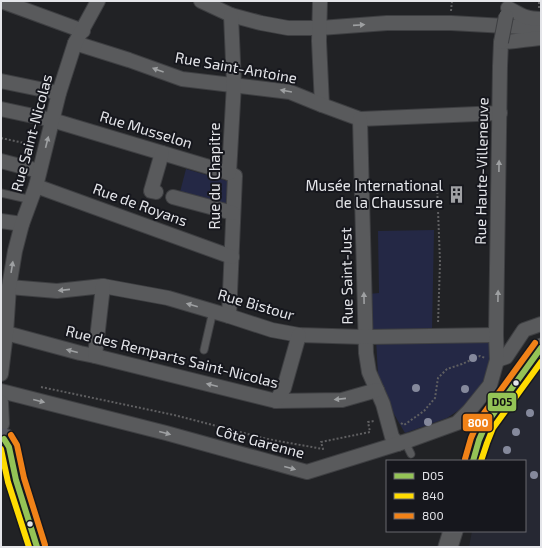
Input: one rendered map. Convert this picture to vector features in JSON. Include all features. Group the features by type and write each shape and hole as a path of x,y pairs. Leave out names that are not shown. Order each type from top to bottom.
{"main road":[{"path":"473,460 479,440 486,424 541,348"},
{"path":"2,438 37,547"},
{"path":"448,547 453,532"}],"street":[{"path":"1,1 83,31"},
{"name":"Rue Saint-Nicolas","path":"1,374 6,333 9,287 15,251 22,224 32,200 59,93 75,43 83,31 98,1"},
{"path":"200,1 231,16 288,28 320,28 387,23 451,23 541,28"},
{"path":"320,1 319,41 322,105"},
{"path":"507,8 530,19 541,19"},
{"name":"Rue Haute-Villeneuve","path":"496,335 500,66 507,8"},
{"name":"Rue du Chapitre","path":"229,316 235,176 229,173 234,84 231,16"},
{"path":"502,42 514,42 524,39 541,38"},
{"name":"Rue Saint-Antoine","path":"75,43 182,79 234,84 290,92 360,119"},
{"path":"1,81 59,93"},
{"name":"Rue Musselon","path":"1,109 52,120 229,173"},
{"path":"360,119 500,113"},
{"name":"Rue Saint-Just","path":"360,119 365,336 369,372 383,404 392,437 399,443"},
{"path":"156,192 151,191 162,153"},
{"path":"1,161 39,172"},
{"name":"Rue de Royans","path":"36,186 232,257"},
{"path":"173,197 233,213"},
{"path":"1,221 22,224"},
{"path":"96,356 103,286"},
{"name":"Rue Bistour","path":"9,287 57,291 103,286 168,298 272,330 299,335 496,335"},
{"path":"497,360 506,357 524,330 541,324"},
{"name":"Rue des Remparts Saint-Nicolas","path":"6,333 80,353 276,401 342,400 377,390"},
{"path":"276,401 284,388 299,335"},
{"name":"Côte Garenne","path":"1,391 166,433 307,472 457,423 490,385 497,360 496,335"},
{"path":"1,402 2,438"}],"lane":[{"path":"1,193 32,200"},
{"path":"204,350 213,311"},
{"path":"399,443 407,446 411,454"}],"path":[{"path":"1,138 46,147"},
{"path":"437,184 440,262 437,336"}],"shaded area":[{"path":"186,169 227,181 227,205 180,192"},
{"path":"434,230 432,331 369,330 368,294 379,293 378,231"},
{"path":"376,339 489,339 489,372 484,382 462,408 447,418 405,433 391,409 378,375"},
{"path":"541,361 541,547 469,547 472,532 526,532 526,460 481,460 482,453 491,435"}],"transit line":[{"name":"800","path":"465,459 471,438 479,420 535,343"},
{"name":"D05","path":"473,460 479,440 486,424 541,348"},
{"name":"840","path":"481,460 493,428 541,362"},
{"name":"800","path":"11,435 17,445 24,478 45,545"},
{"name":"D05","path":"4,439 9,447 16,480 37,547"},
{"name":"840","path":"1,449 8,482 29,547"}],"place":[{"name":"Musée International de la Chaussure","path":"456,195"}]}
